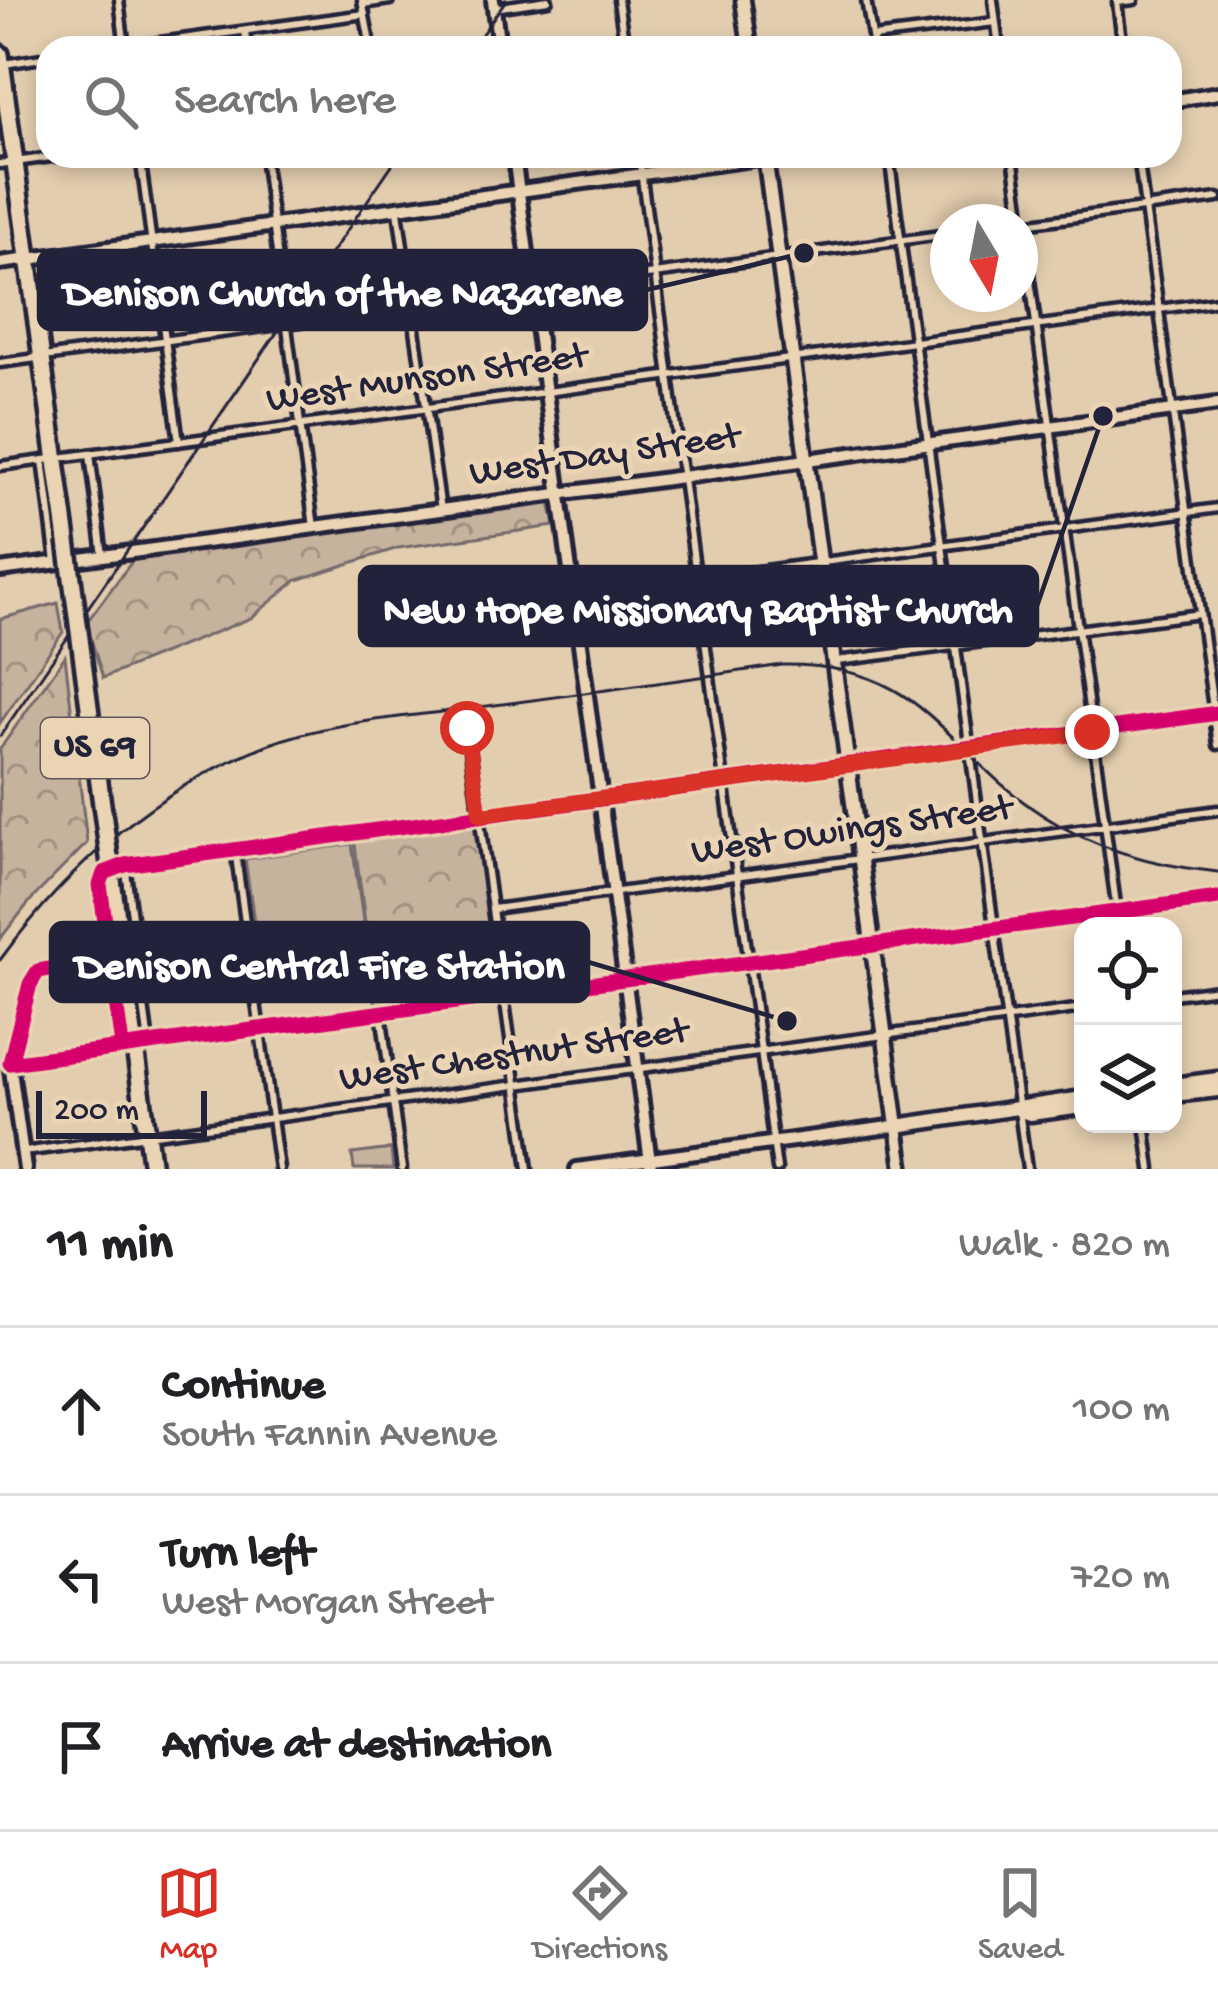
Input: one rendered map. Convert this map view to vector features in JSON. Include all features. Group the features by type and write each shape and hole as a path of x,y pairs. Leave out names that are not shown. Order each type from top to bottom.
{"highway":[{"name":"US 69","path":"0,54 8,163 42,358 49,460 67,541 116,957 135,1045 152,1169"}],"main road":[{"path":"743,0 748,36"},
{"path":"769,168 897,1126 1074,1108"},
{"path":"1182,1084 1218,1079"},
{"path":"1182,1095 1218,1090"},
{"path":"1018,1111 1074,1098"}],"street":[{"path":"119,0 124,36"},
{"path":"369,36 362,2 390,0"},
{"path":"497,36 493,4 548,0"},
{"path":"618,0 623,36"},
{"path":"866,0 872,36"},
{"path":"992,0 997,36"},
{"path":"1122,36 1118,2 1134,0"},
{"path":"208,36 364,14"},
{"path":"917,36 995,22"},
{"path":"245,31 246,36"},
{"path":"1,64 36,59"},
{"path":"1182,98 1218,94"},
{"path":"142,168 179,442"},
{"path":"266,168 314,527"},
{"path":"516,168 650,1163"},
{"path":"641,168 777,1169"},
{"path":"0,263 688,168"},
{"path":"891,168 1027,1169"},
{"path":"1015,168 1019,204"},
{"path":"1139,168 1218,745"},
{"path":"1038,222 1218,198"},
{"path":"397,209 441,510"},
{"path":"0,363 930,236"},
{"name":"West Munson Street","path":"0,466 1218,301"},
{"path":"1034,312 1118,917"},
{"name":"West Day Street","path":"0,570 1218,404"},
{"path":"90,454 103,556"},
{"path":"49,460 56,562"},
{"path":"574,596 1218,508"},
{"path":"833,662 1200,614"},
{"path":"25,1169 5,1060 29,984 38,971 116,957 100,885 104,874 125,865 1216,713"},
{"path":"467,728 529,1169"},
{"name":"West Owings Street","path":"493,909 1218,810"},
{"path":"235,849 279,1169"},
{"path":"125,865 135,1045"},
{"path":"1128,917 1218,898"},
{"path":"5,1060 872,945 1074,923"},
{"path":"1182,994 1218,989"},
{"name":"West Chestnut Street","path":"23,1152 1074,1009"},
{"path":"380,1011 402,1169"},
{"path":"577,1169 650,1163 897,1126 903,1169"},
{"path":"1146,1133 1151,1169"}],"green space":[{"path":"550,502 555,526 398,548 297,580 251,618 103,678 86,623 133,560"},
{"path":"58,603 63,632 0,723 0,619"},
{"path":"65,656 87,843 0,939 0,749"},
{"path":"477,819 500,991 376,1007 354,837"},
{"path":"352,844 368,955 261,970 245,859"},
{"path":"391,1149 393,1169 354,1169 352,1154"}],"railway":[{"path":"480,36 506,0"},
{"path":"0,736 390,168"},
{"path":"0,960 55,893 118,833 188,784 267,745 364,722 782,665 831,668 870,678 902,694 1009,790 1084,838 1150,860 1218,872"}],"cycle path":[{"path":"122,1046 100,885 104,873 125,865 1218,713"},
{"path":"110,958 38,971 30,984 10,1063 1218,898"}],"place":[{"name":"Denison Church of the Nazarene","path":"804,253"},
{"name":"New Hope Missionary Baptist Church","path":"1103,416"},
{"name":"Denison Central Fire Station","path":"787,1021"}],"route":[{"path":"467,728 480,815 1092,732"}]}
